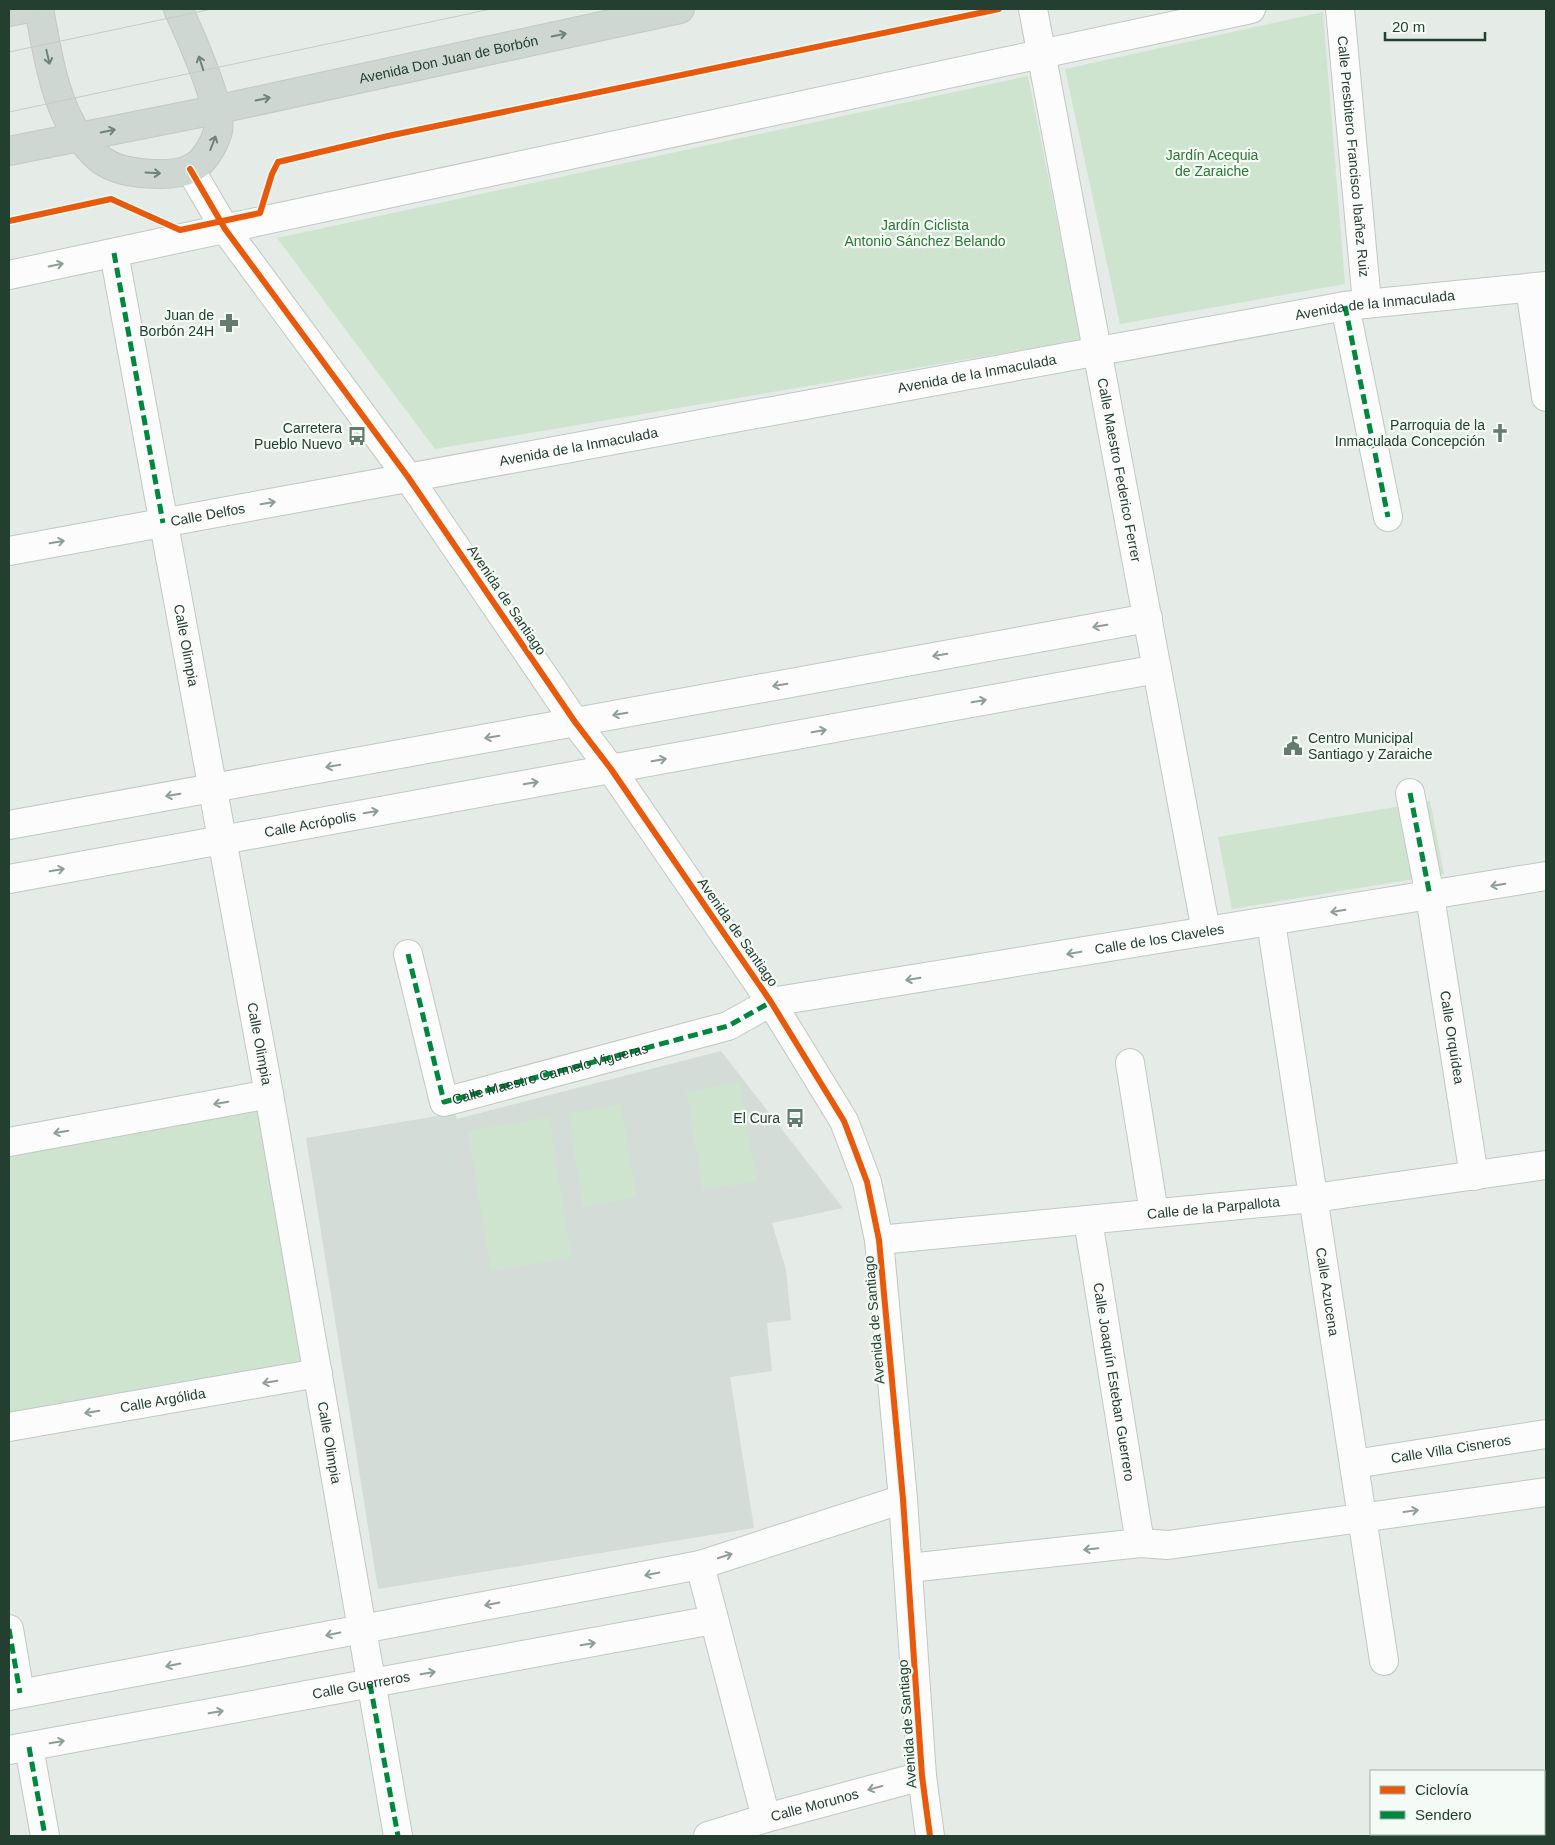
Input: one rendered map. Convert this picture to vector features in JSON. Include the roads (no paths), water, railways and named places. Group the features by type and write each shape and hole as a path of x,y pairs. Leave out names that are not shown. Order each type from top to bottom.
{"main road":[{"path":"9,12 24,9"},
{"path":"39,9 53,77 67,116 79,136 92,152 107,164 127,170 170,174 190,169 210,152 218,129 215,110 195,42 178,9"},
{"name":"Avenida Don Juan de Borbón","path":"9,152 79,136 215,110 680,9"}],"street":[{"name":"Calle Maestro Federico Ferrer","path":"1032,9 1206,931"},
{"path":"9,275 1251,9"},
{"name":"Calle Presbitero Francisco Ibañez Ruiz","path":"1340,9 1356,304 1388,517"},
{"name":"Avenida de Santiago","path":"190,169 225,229 408,477 575,722 611,768 771,1002 844,1121 867,1182 880,1240 909,1568 922,1776 930,1836"},
{"name":"Calle Olimpia","path":"114,252 211,788 269,1094 370,1684 398,1836"},
{"path":"1538,287 1546,397"},
{"name":"Avenida de la Inmaculada","path":"408,477 1356,304 1538,287"},
{"name":"Calle Delfos","path":"9,551 408,477"},
{"path":"9,825 1148,618"},
{"name":"Calle Acrópolis","path":"9,879 1157,669"},
{"name":"Calle Orquídea","path":"1410,793 1430,896 1474,1176"},
{"name":"Calle de los Claveles","path":"771,1002 1546,876"},
{"name":"Calle Azucena","path":"1271,922 1384,1661"},
{"name":"Calle Maestro Carmelo Vigueras","path":"408,954 444,1102 728,1026 771,1002"},
{"path":"1130,1063 1154,1213"},
{"path":"9,1142 269,1094"},
{"name":"Calle de la Parpallota","path":"880,1240 1314,1198 1546,1165"},
{"name":"Calle Joaquín Esteban Guerrero","path":"1088,1220 1140,1543"},
{"name":"Calle Argólida","path":"9,1426 318,1373"},
{"name":"Calle Villa Cisneros","path":"1354,1464 1546,1434"},
{"path":"909,1568 1140,1543 1168,1545 1546,1492"},
{"path":"9,1629 15,1694 700,1565 903,1499"},
{"path":"700,1565 766,1818"},
{"name":"Calle Guerreros","path":"19,1748 713,1620"},
{"path":"19,1748 45,1836"},
{"name":"Calle Morunos","path":"708,1836 766,1818 922,1776"}],"tram line":[{"path":"9,52 212,9"},
{"path":"9,112 491,9"}],"place":[{"name":"Juan de Borbón 24H","path":"229,323"},
{"name":"Parroquia de la Inmaculada Concepción","path":"1500,433"},
{"name":"Carretera Pueblo Nuevo","path":"357,436"},
{"name":"Centro Municipal Santiago y Zaraiche","path":"1293,746"},
{"name":"El Cura","path":"795,1118"}],"park label":[{"name":"Jardín Acequia de Zaraiche","path":"1212,164"},
{"name":"Jardín Ciclista Antonio Sánchez Belando","path":"925,234"}]}
